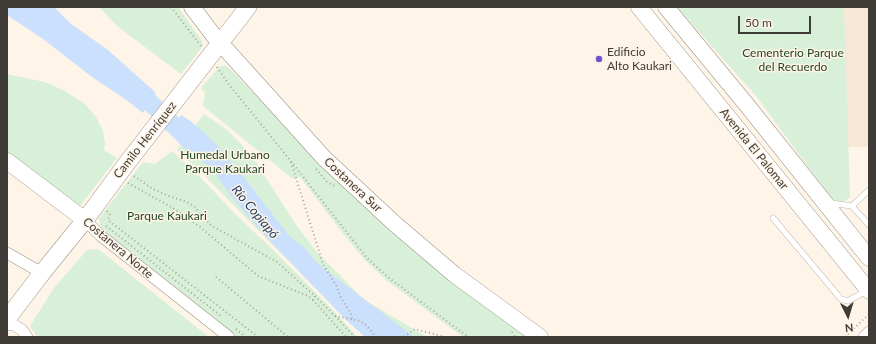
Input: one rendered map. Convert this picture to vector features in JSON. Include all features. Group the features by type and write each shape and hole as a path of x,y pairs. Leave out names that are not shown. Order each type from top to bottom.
{"main road":[{"name":"Camilo Henríquez","path":"7,319 42,273 129,168 193,78 248,7"},
{"name":"Camilo Henríquez","path":"7,307 42,273"}],"street":[{"name":"Costanera Sur","path":"192,7 220,44 324,158 373,204 455,275 540,337"},
{"name":"Avenida El Palomar","path":"639,7 868,290"},
{"name":"Avenida El Palomar","path":"666,7 746,104 869,258"},
{"name":"Costanera Norte","path":"7,161 85,220 101,236 229,337"},
{"path":"792,196 822,200"},
{"path":"7,253 42,273"},
{"path":"7,325 14,325 22,330 27,337"},
{"path":"864,337 869,332"}],"lane":[{"path":"852,206 869,190"},
{"path":"822,200 852,206 869,225"},
{"path":"773,218 842,299 848,301 868,290"}],"path":[{"path":"171,7 204,50"},
{"path":"217,66 227,82 367,258 389,278 468,337"},
{"path":"290,160 323,264 351,314 352,320"},
{"path":"129,168 153,189 187,202 195,207 212,226 237,241 270,257 315,296 355,337"},
{"path":"125,181 173,208 199,226 258,276 308,296 346,337"},
{"path":"103,208 109,212 108,220 258,337"},
{"path":"216,277 288,337"},
{"path":"313,300 315,296"},
{"path":"845,337 869,314"},
{"path":"335,316 360,322 367,326 376,337"},
{"path":"404,337 414,329 445,337"}],"shaded area":[{"path":"844,7 869,7 869,147 847,147"}],"green space":[{"path":"99,7 178,7 202,41 203,46 181,74 117,26"},
{"name":"Cementerio Parque del Recuerdo","path":"677,7 844,7 850,197 837,207 757,97"},
{"path":"220,66 227,66 306,147 533,337 463,337 386,280 365,260 348,240 300,177 293,179 203,106 205,93 201,88"},
{"path":"7,74 45,82 65,91 85,104 96,117 103,131 105,144 104,150 117,158 79,207 7,153"},
{"name":"Humedal Urbano Parque Kaukari","path":"204,114 226,129 243,146 256,162 294,222 315,250 363,299 427,337 376,337 319,292 204,175 177,150"},
{"name":"Parque Kaukari","path":"172,151 330,307 357,337 235,337 103,231 99,219 143,162 155,164"},
{"path":"98,249 209,337 37,337 30,326 54,288 87,250"}],"water":[{"path":"7,7 54,7 70,23 108,50 156,93 143,113 92,77 43,39 7,15"},
{"name":"Humedal Urbano Parque Kaukari","path":"181,115 192,122 214,142 243,176 290,237 305,248 318,264 414,337 365,337 345,319 269,240 235,201 213,171 169,130"}],"waterway":[{"name":"Río Copiapó","path":"132,85 190,141"}],"place":[{"name":"Edificio Alto Kaukari","path":"599,59"}]}
